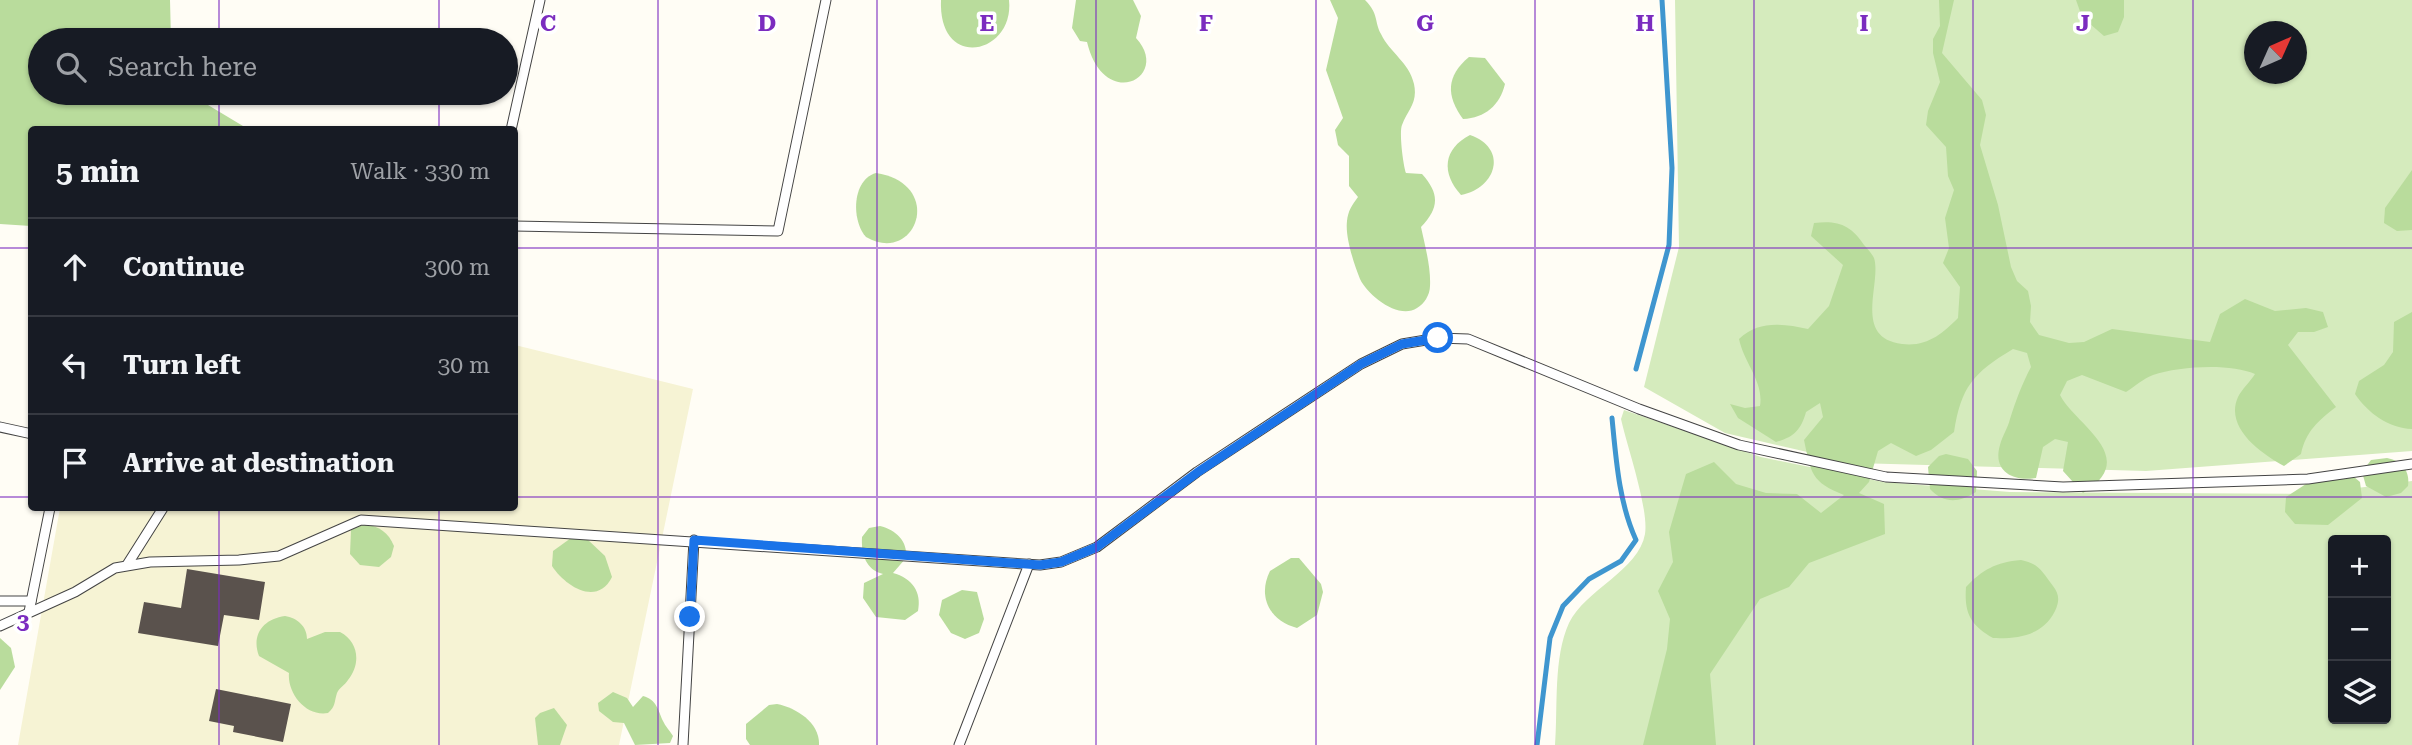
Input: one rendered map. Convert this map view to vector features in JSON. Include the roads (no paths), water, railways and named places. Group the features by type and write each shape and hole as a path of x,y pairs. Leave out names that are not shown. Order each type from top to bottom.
{"lane":[{"path":"518,100 541,0"},
{"path":"518,226 778,231 826,0"},
{"path":"512,126 517,105"},
{"path":"0,626 127,565 239,561 279,555 360,520 1029,564 1061,562 1097,547 1198,472 1361,364 1402,344 1438,338 1468,338 1639,408 1739,444 1886,477 2063,487 2308,480 2412,464"},
{"path":"0,427 28,433"},
{"path":"29,612 49,511"},
{"path":"127,565 161,511"},
{"path":"683,745 694,540"},
{"path":"959,745 1029,564"},
{"path":"0,601 32,601"}],"waterway":[{"path":"1636,369 1669,245 1672,168 1662,0"},
{"path":"1537,745 1550,638 1563,606 1589,579 1621,561 1636,540 1622,496 1612,418"}]}
